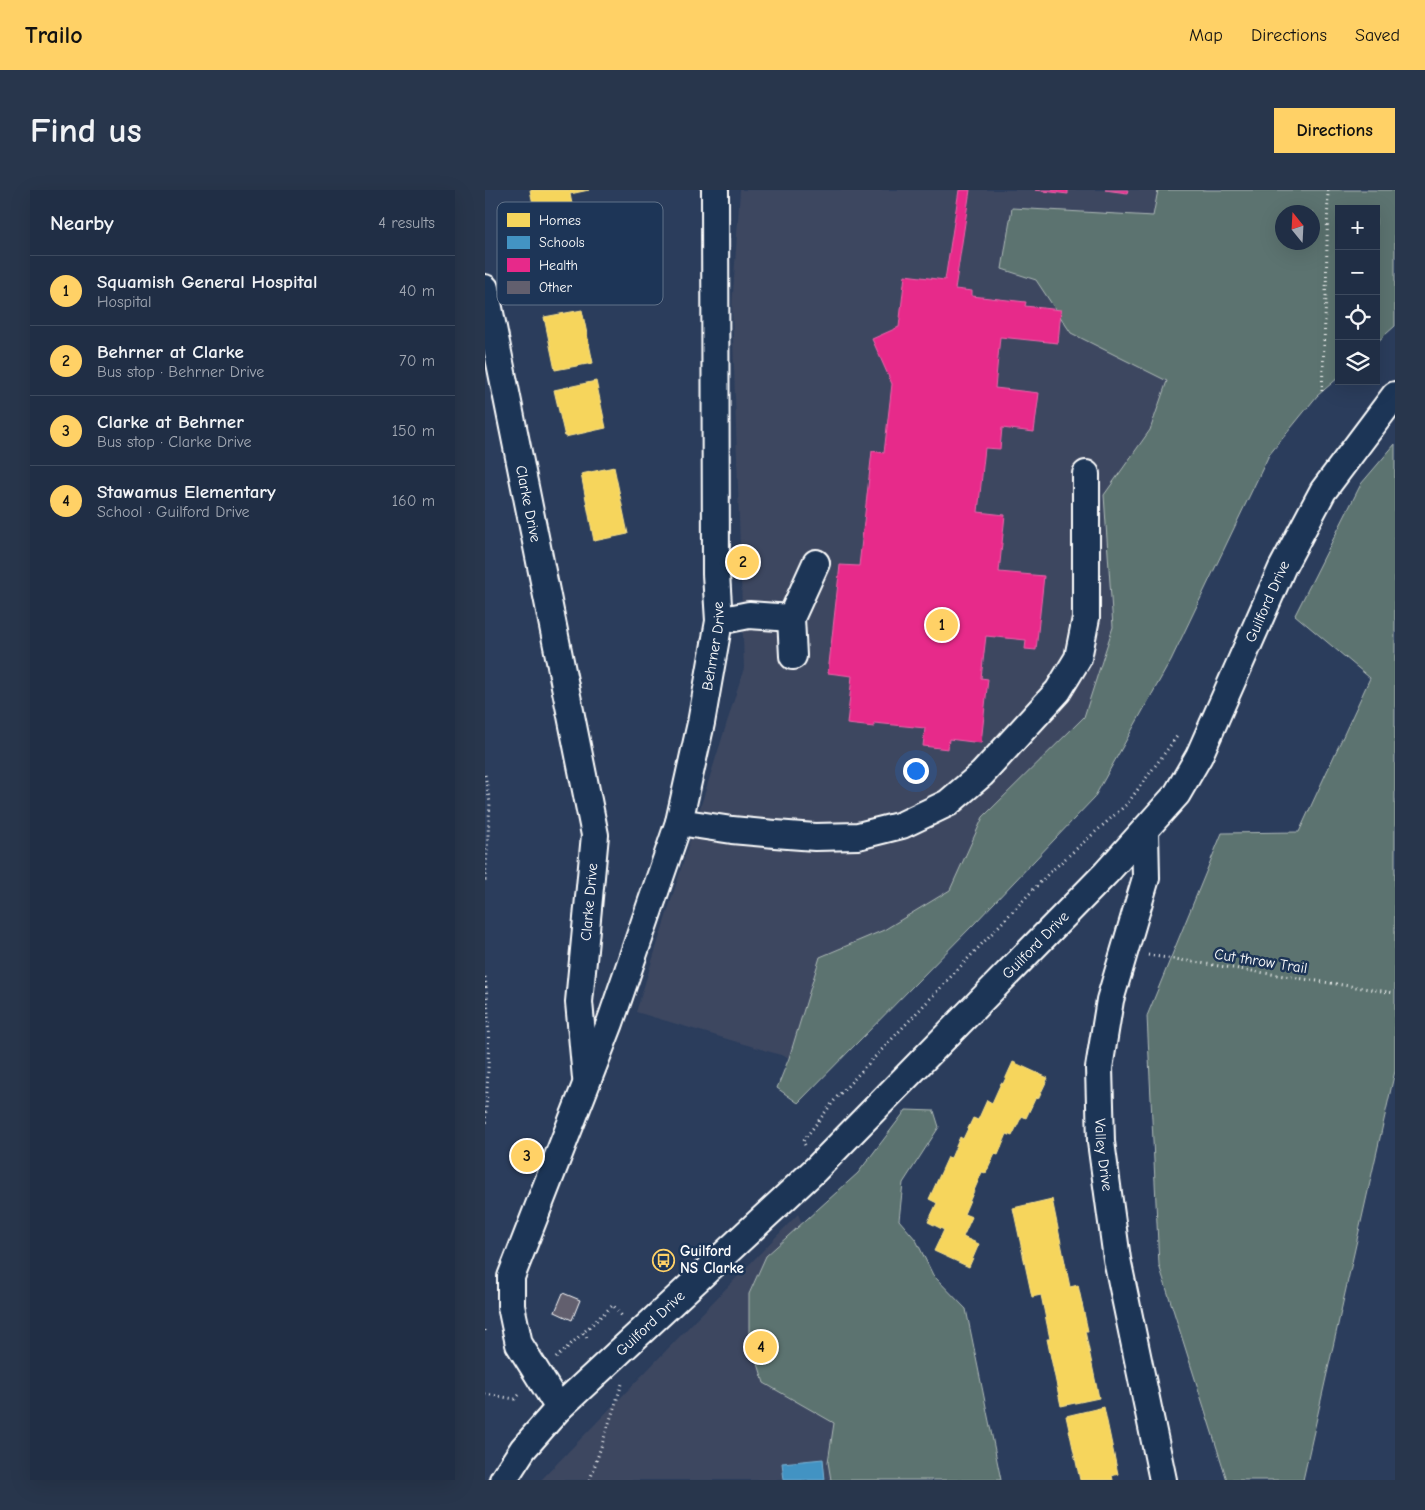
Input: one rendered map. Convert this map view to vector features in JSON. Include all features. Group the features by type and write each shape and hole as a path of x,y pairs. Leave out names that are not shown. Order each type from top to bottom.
{"street":[{"name":"Behrner Drive","path":"587,1084 679,822 701,723 719,621 715,574 715,190"},
{"name":"Clarke Drive","path":"485,288 595,835 579,1002 587,1084 511,1277 511,1306 519,1344 559,1408"},
{"name":"Guilford Drive","path":"559,1408 815,1170 1106,873 1177,794 1199,756 1282,568 1323,491 1395,395"},
{"path":"679,822 775,834 815,837 858,836 902,825 948,803 982,774 1059,691 1078,658 1086,618 1086,474"},
{"path":"793,656 791,618 815,563"},
{"path":"719,621 749,615 791,618"},
{"name":"Valley Drive","path":"1145,831 1145,878 1110,1000 1099,1068 1101,1142 1117,1259 1163,1480"},
{"path":"503,1480 523,1449 559,1408"}],"path":[{"path":"1322,391 1328,190"},
{"path":"815,1170 803,1141 837,1096 1049,872 1127,804 1183,729"},
{"path":"485,775 490,804 485,883"},
{"name":"Cut throw Trail","path":"1124,952 1395,993"},
{"path":"485,977 489,1004 489,1048 485,1126"},
{"path":"562,1352 613,1305 638,1335"},
{"path":"583,1333 589,1340"},
{"path":"590,1480 623,1385 620,1376"},
{"path":"485,1394 515,1399"}],"shaded area":[{"path":"740,190 1252,190 1165,582 1052,788 811,1064 636,1012 744,668 732,308"},
{"path":"798,1214 909,1480 541,1480"}],"green space":[{"path":"1158,190 1395,190 1395,326 1380,339 1380,205 1335,205 1335,380 1317,396 1269,455 1171,660 1094,798 974,924 798,1103 777,1088 789,1058 820,957 884,930 950,890 983,817 1084,717 1113,627 1104,495 1150,430 1167,381 1071,333 1036,280 1002,269 1012,208 1153,216"},
{"path":"1395,444 1395,1071 1303,1480 1227,1480 1159,1265 1147,1016 1222,833 1299,832 1370,678 1295,615 1361,484"},
{"path":"906,1110 934,1111 939,1127 903,1183 899,1220 916,1240 933,1275 966,1309 1001,1480 831,1480 828,1462 834,1423 764,1383 749,1335 749,1294 766,1256 858,1173"}],"building: Homes":[{"path":"530,190 589,190 570,194 572,202 533,202"},
{"path":"582,310 593,363 555,370 544,317"},
{"path":"596,381 606,428 565,437 554,390"},
{"path":"614,467 628,534 594,541 581,474"},
{"path":"1013,1062 1048,1078 1026,1118 1022,1116 1012,1136 1007,1134 998,1155 995,1154 986,1173 982,1172 964,1214 972,1217 963,1237 979,1244 969,1267 934,1251 944,1230 928,1222 937,1203 929,1199 948,1157 951,1158 960,1137 963,1139 973,1118 978,1120 987,1100 992,1103"},
{"path":"1052,1199 1070,1287 1078,1285 1088,1331 1085,1331 1099,1398 1061,1406 1047,1339 1050,1339 1041,1295 1032,1297 1013,1208"},
{"path":"1104,1407 1118,1474 1112,1476 1113,1480 1080,1480 1066,1416"}],"building: Schools":[{"path":"823,1459 825,1480 784,1480 782,1463"}],"building: Health":[{"path":"959,190 970,190 955,289 972,291 972,296 1026,302 1025,306 1061,310 1058,343 1000,337 995,388 1039,393 1034,432 1002,428 1000,449 985,448 978,512 1005,515 999,572 1044,576 1036,650 1025,649 1026,640 986,636 981,678 988,679 981,743 949,739 948,749 923,746 925,728 874,723 874,727 847,724 852,676 828,673 840,565 859,566 872,451 884,453 892,384 872,339 899,327 905,275 945,280"},
{"path":"1035,190 1068,190 1068,194"},
{"path":"1105,190 1128,190 1127,193"}],"building: Other":[{"path":"563,1293 580,1300 572,1320 555,1312"}],"place":[{"name":"Behrner at Clarke","path":"743,562"},
{"name":"Squamish General Hospital","path":"942,625"},
{"name":"Clarke at Behrner","path":"527,1156"},
{"name":"Guilford NS Clarke","path":"664,1260"},
{"name":"Stawamus Elementary","path":"761,1347"}]}
